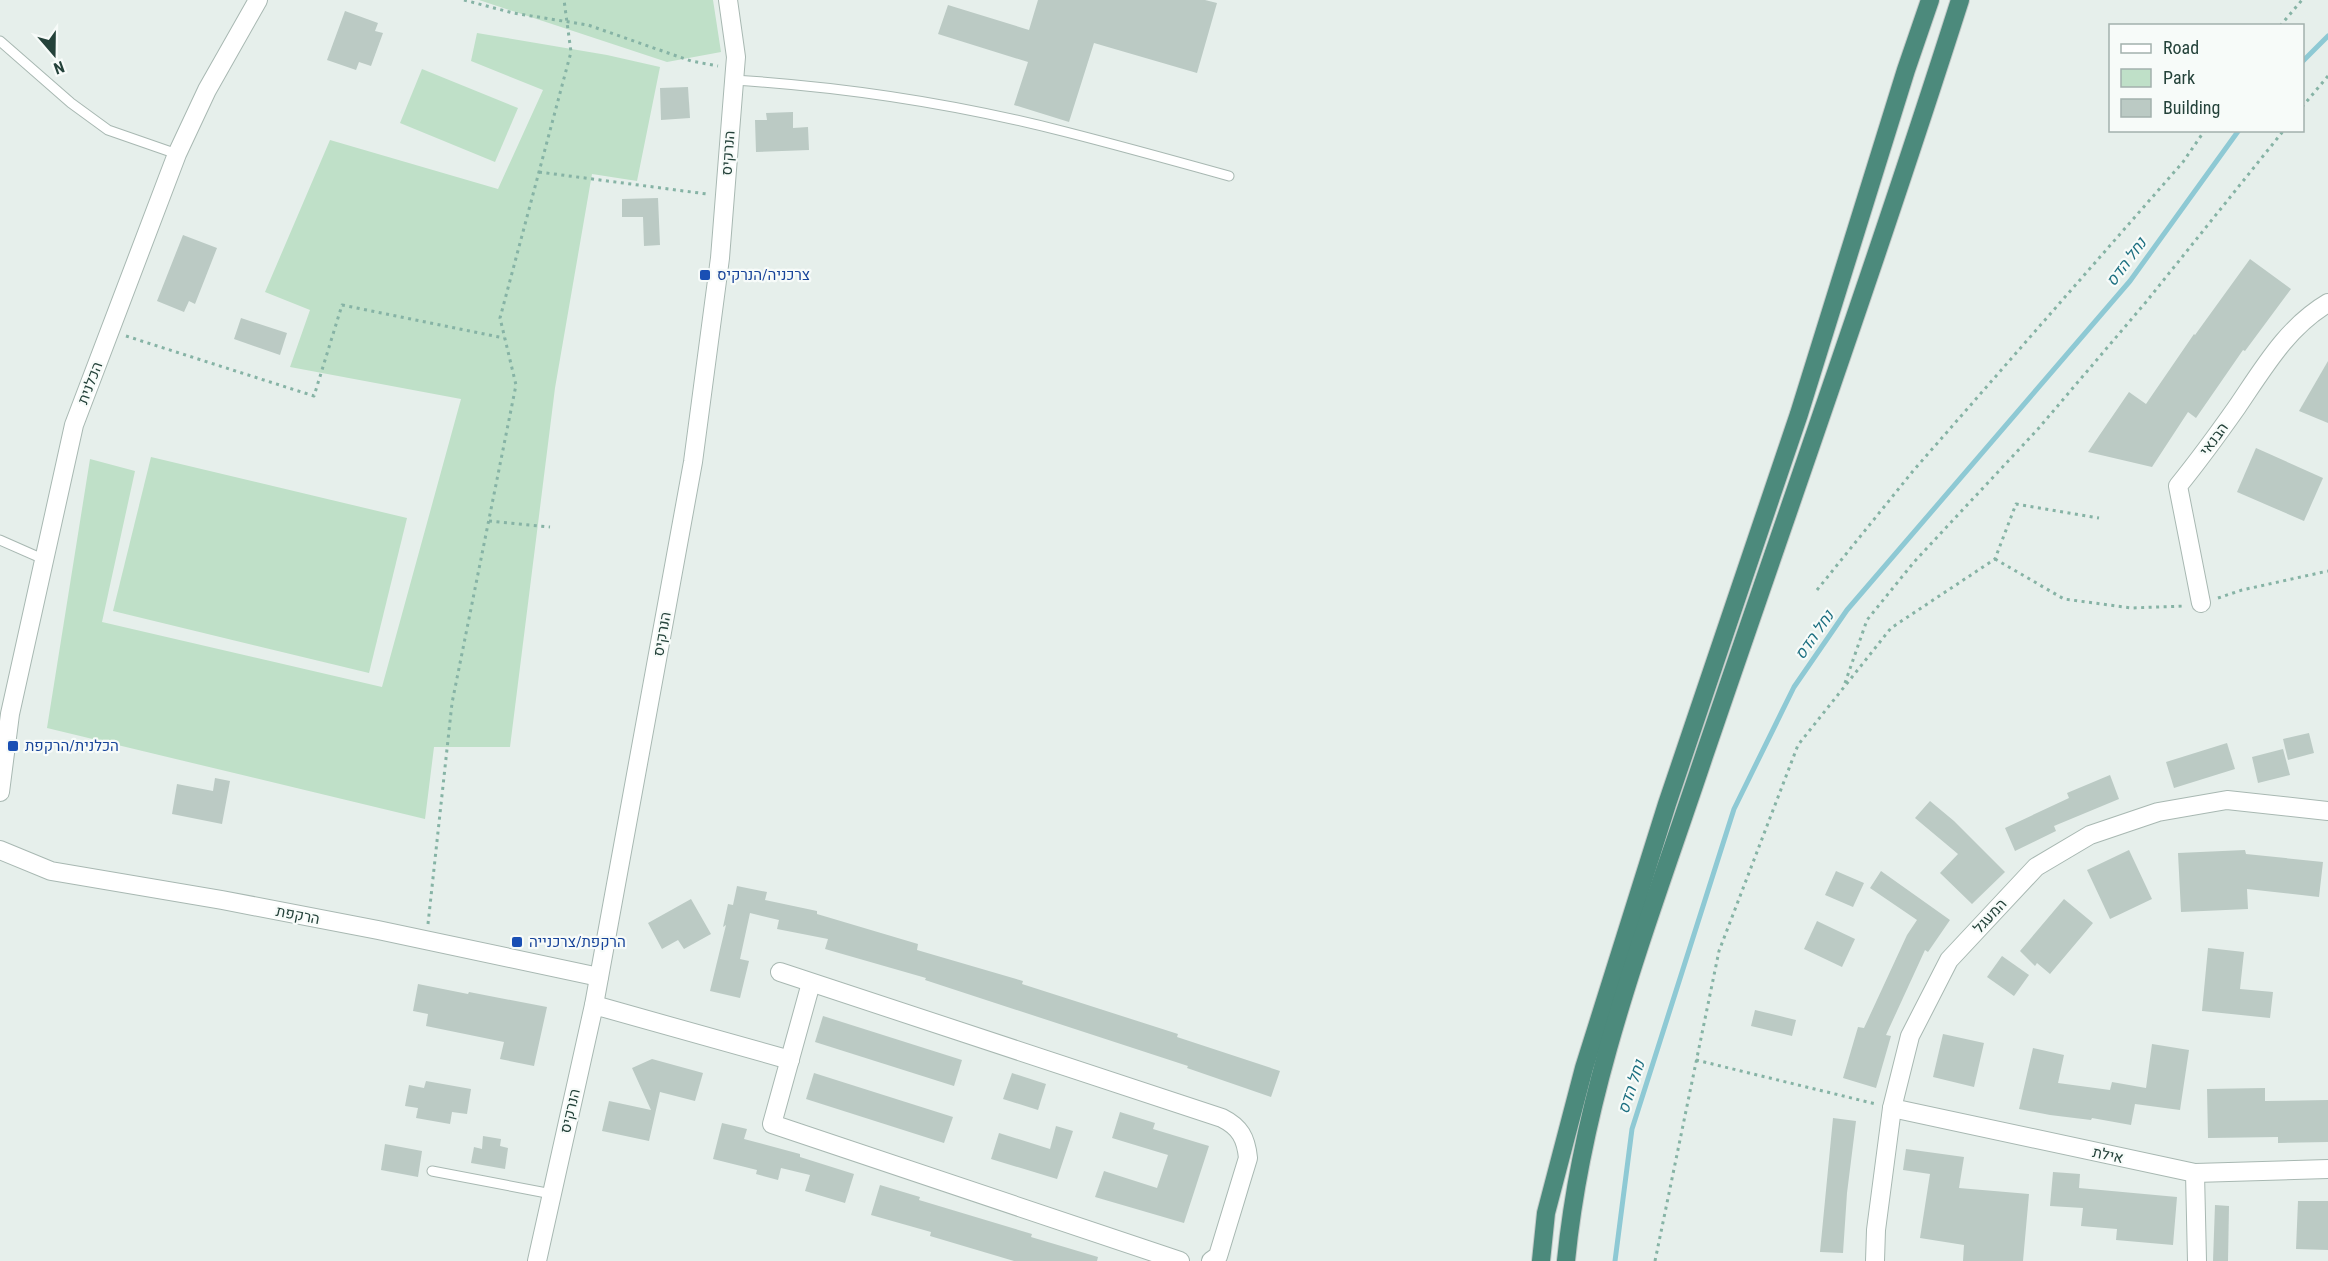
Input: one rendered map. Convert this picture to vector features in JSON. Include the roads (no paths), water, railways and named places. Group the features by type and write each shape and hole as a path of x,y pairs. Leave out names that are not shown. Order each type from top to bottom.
{"highway":[{"path":"1541,1261 1546,1213 1584,1068 1667,804 1798,414 1930,0"},
{"path":"1566,1261 1583,1145 1624,994 1908,162 1960,0"}],"street":[{"name":"הכלנית","path":"0,792 10,714 74,425 177,154 207,90 258,0"},
{"name":"הנרקיס","path":"537,1261 594,1005 693,462 720,258 725,197 735,57 728,0"},
{"name":"הבנאי","path":"2201,603 2178,486 2210,446 2280,345 2300,322 2328,303"},
{"name":"המעגל","path":"1875,1261 1876,1230 1892,1108 1910,1036 1948,960 2036,867 2090,835 2158,812 2227,800 2328,811"},
{"name":"הרקפת","path":"0,850 51,871 222,900 598,977"},
{"path":"780,972 1222,1118 1235,1125 1243,1135 1248,1158 1218,1256 1211,1261"},
{"path":"811,982 772,1124 1179,1261"},
{"path":"594,1005 790,1060"},
{"name":"אילת","path":"1892,1108 2195,1173 2328,1169"},
{"path":"2195,1173 2197,1261"}],"lane":[{"path":"0,41 71,103 108,130 177,154"},
{"path":"734,75 835,88 965,110 1065,131 1229,176"},
{"path":"0,540 43,559"},
{"path":"432,1171 552,1194"}],"waterway":[{"name":"נחל הדס","path":"2304,60 2328,36"},
{"name":"נחל הדס","path":"1615,1261 1632,1129 1734,809 1794,687 1847,610 2130,281 2238,132"}],"place":[{"name":"צרכניה/הנרקיס","path":"705,275"},
{"name":"הכלנית/הרקפת","path":"13,746"},
{"name":"הרקפת/צרכנייה","path":"517,942"}]}
